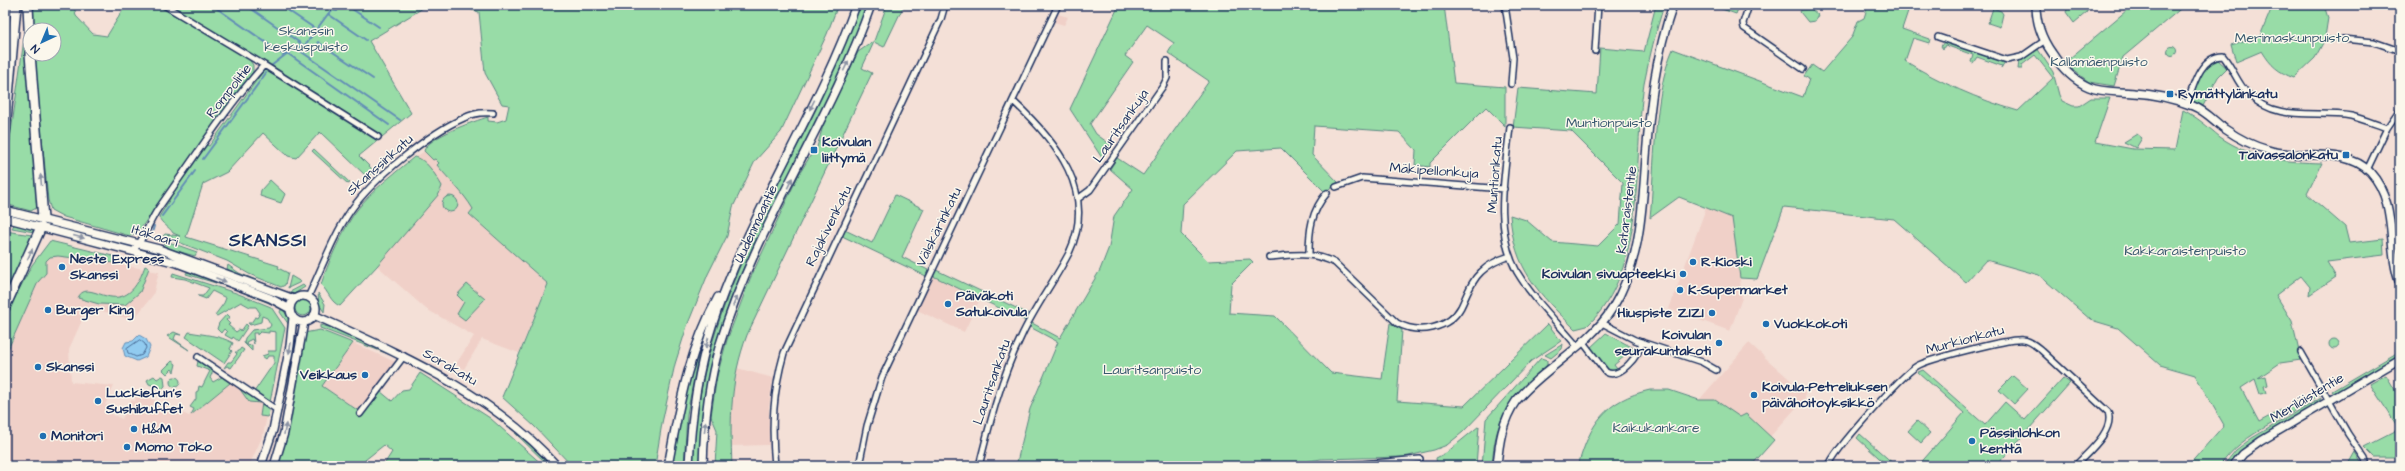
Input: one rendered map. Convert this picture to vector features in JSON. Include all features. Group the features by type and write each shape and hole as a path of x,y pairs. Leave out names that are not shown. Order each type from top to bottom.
{"highway":[{"path":"5,131 16,5"},
{"path":"28,5 29,22"},
{"path":"5,307 42,223 31,62"}],"street":[{"path":"164,5 264,65"},
{"name":"Uudenmaantie","path":"689,466 691,423 700,372 712,326 735,267 839,47 856,5"},
{"name":"Uudenmaantie","path":"703,466 709,391 720,344 731,311 763,237 854,50 871,5"},
{"name":"Rajakivenkatu","path":"775,466 773,407 784,353 941,19 945,5"},
{"name":"Välskärinkatu","path":"859,466 867,426 882,377 1058,5"},
{"path":"1505,5 1513,58 1511,84"},
{"path":"1595,50 1598,5"},
{"name":"Kataraistentie","path":"1497,466 1499,443 1509,410 1521,394 1580,344 1602,323 1624,287 1637,249 1642,216 1655,68 1673,5"},
{"path":"1749,5 1742,23 1744,28 1803,69"},
{"path":"2036,5 2037,20 2044,40 2060,64 2079,82 2090,88 2148,94 2187,104 2200,109 2224,128 2258,146 2287,154 2337,157 2355,163 2367,170 2381,188 2387,203 2392,230 2394,266 2400,284"},
{"path":"1938,37 2008,60 2021,57 2044,40"},
{"path":"2342,39 2374,42 2400,51"},
{"path":"2187,104 2196,78 2204,67 2213,58 2223,56 2241,86 2260,103 2271,108 2300,115 2350,116 2386,128"},
{"name":"Lauritsankuja","path":"1079,198 1090,190 1163,86 1167,78 1167,61"},
{"name":"Rompolitie","path":"140,244 150,221 206,141 264,65 378,137"},
{"name":"Lauritsankatu","path":"979,466 1004,375 1021,336 1072,245 1076,233 1079,198 1068,170 1046,134 1013,101"},
{"path":"2367,170 2386,128 2400,109"},
{"name":"Skanssinkatu","path":"308,297 347,216 357,202 373,185 415,149 463,118 479,113 493,113"},
{"name":"Muntionkatu","path":"1510,127 1504,189 1504,222 1510,256 1528,288 1606,372 1612,374 1617,373 1639,354 1642,342"},
{"name":"Mäkipellonkuja","path":"1336,188 1362,178 1504,189"},
{"path":"1309,254 1311,222 1319,202 1327,193"},
{"name":"Itäkaari","path":"5,210 16,216 198,271 270,298 290,309"},
{"name":"Itäkaari","path":"5,218 16,216"},
{"name":"Itäkaari","path":"42,223 140,244 294,299"},
{"path":"133,251 140,244 144,254"},
{"path":"1269,257 1309,254 1322,256 1335,263 1397,323 1410,328 1425,329 1436,327 1452,318 1461,308 1481,272 1510,256"},
{"path":"668,466 681,398 696,340 735,267"},
{"path":"260,466 269,444 290,346 293,317 290,309 294,299 302,296 308,297 315,304 314,315 304,322 284,433 274,466"},
{"name":"Sorakatu","path":"314,315 404,356 452,382 485,403 533,442 557,466"},
{"path":"293,317 304,322"},
{"path":"1602,323 1642,342 1702,362 1716,370"},
{"name":"Murkionkatu","path":"1829,466 1833,457 1858,427 1909,371 1918,366 2014,339 2030,342 2041,350 2108,412 2110,421 2105,431 2075,466"},
{"path":"2301,352 2353,443 2365,459 2367,466"},
{"path":"360,414 404,356"},
{"path":"198,357 277,410"},
{"name":"Meriläistentie","path":"2233,466 2255,445 2400,359"},
{"path":"1340,466 1420,459"}],"shaded area":[{"path":"1058,14 1068,17 1064,25 1054,22"},
{"path":"427,149 475,207 469,214 548,284 519,353 482,339 464,369 456,364 474,336 426,309 374,263 441,186 416,157"},
{"path":"1706,208 1733,218 1742,298 1730,331 1669,309"},
{"name":"Skanssi","path":"58,256 114,263 159,272 153,295 133,320 85,306 80,316 83,318 69,349 71,382 114,386 105,405 111,406 111,414 122,419 131,400 135,401 136,392 189,416 235,379 270,402 263,435 249,466 5,466 5,356 38,282 46,273 46,261 50,257"},
{"name":"Päiväkoti Satukoivula","path":"933,276 980,299 964,332 917,310"},
{"path":"353,343 395,362 358,411 322,386"},
{"name":"Koivula-Petreliuksen päivähoitoyksikkö","path":"1749,343 1805,393 1805,398 1758,450 1699,400"},
{"path":"737,368 773,378 769,407 769,445 731,446 730,405"}],"green space":[{"name":"Skanssin keskuspuisto","path":"31,5 74,5 76,16 93,34 107,36 126,5 161,5 248,58 253,65 253,72 201,143 209,146 261,74 264,63 169,5 428,5 369,41 411,113 359,156 374,171 367,177 320,132 296,158 288,156 263,133 227,172 203,184 186,237 279,266 278,268 288,273 285,285 281,287 249,274 227,261 163,236 165,234 180,236 173,233 159,217 170,199 172,184 139,231 130,236 64,217 51,210 48,200 35,62 62,62 62,22 32,22"},
{"path":"456,5 838,5 827,34 781,132 755,161 733,207 727,236 708,274 687,326 675,364 662,423 655,466 572,466 534,426 502,397 548,284 469,214 473,209 469,203 437,165 439,163 435,159 433,160 424,151 433,140 452,130 488,117 488,121 497,122 506,119 509,105 502,104 485,73 479,12"},
{"path":"860,5 867,5 850,49 830,93 765,222 745,265 727,310 713,355 707,383 701,424 699,466 693,466 699,402 713,342 733,284 757,229 837,63"},
{"path":"887,5 904,5 884,47 874,42 862,68 872,73 747,335 737,368 732,400 732,466 715,466 717,430 711,416 717,376 727,340 750,279 798,176 812,153 815,154 823,126 858,52 874,41"},
{"name":"Lauritsanpuisto","path":"1119,5 1444,5 1454,83 1505,87 1505,126 1486,107 1430,163 1430,167 1415,165 1416,150 1399,132 1314,126 1312,155 1338,182 1325,192 1281,148 1237,151 1183,204 1181,234 1208,261 1250,259 1253,262 1231,284 1229,313 1275,316 1331,373 1382,379 1390,323 1402,330 1397,401 1464,406 1548,324 1561,341 1531,361 1463,432 1447,445 1434,450 1404,457 1321,459 1281,466 1016,466 1030,409 1058,342 1030,327 1032,323 1060,338 1100,270 1109,247 1114,216 1133,189 1110,169 1117,158 1143,175 1209,81 1168,53 1174,43 1147,25 1125,56 1133,62 1090,124 1096,134 1111,145 1102,158 1070,109"},
{"name":"Muntionpuisto","path":"1656,5 1664,5 1644,84 1637,180 1629,245 1620,275 1607,302 1587,326 1575,329 1550,304 1530,279 1517,251 1512,234 1510,215 1526,220 1552,242 1598,246 1620,224 1623,183 1571,131 1513,127 1518,88 1597,94 1600,48 1644,52"},
{"path":"1718,5 1729,5 1738,9 1736,14 1719,8"},
{"name":"Kakkaraistenpuisto","path":"1868,5 1910,5 1902,29 1930,39 1929,43 1913,38 1905,61 1960,90 2018,111 2053,78 2035,55 2022,65 2022,69 2018,69 2019,61 2037,48 2053,72 2062,101 2073,106 2079,106 2091,98 2110,98 2095,142 2133,149 2175,150 2183,110 2198,119 2220,137 2257,155 2295,162 2322,163 2307,194 2345,227 2349,243 2383,239 2384,255 2327,262 2336,277 2309,295 2310,287 2301,276 2276,295 2292,321 2301,360 2280,363 2258,378 2266,376 2268,385 2264,386 2266,393 2260,394 2255,379 2241,388 2259,422 2318,390 2320,394 2254,434 2230,453 2220,466 2188,466 2224,425 2195,375 2160,365 2118,328 2091,320 2039,275 1986,260 1966,282 1894,219 1784,207 1757,279 1740,278 1732,218 1679,197 1650,218 1658,109 1666,67 1673,49 1803,97 1809,79 1804,76 1812,65 1822,72 1852,37 1858,21 1864,18"},
{"path":"2069,5 2087,10 2087,12 2074,23 2066,12"},
{"name":"Kallamäenpuisto","path":"2133,5 2185,5 2123,57 2114,86 2089,82 2064,63"},
{"name":"Merimaskunpuisto","path":"2273,5 2324,5 2328,18 2325,37 2339,37 2339,41 2324,41 2315,58 2294,78 2275,68 2262,51 2236,62 2231,45 2260,36"},
{"path":"1993,8 2001,11 2003,14 2000,27 1988,23"},
{"path":"1811,9 1818,15 1815,21 1808,22 1800,12 1801,10"},
{"path":"1944,42 2005,62 2001,68 2002,66 1977,57 1973,63 1971,62 1973,55 1945,45 1943,49 1941,46"},
{"path":"2172,46 2177,51 2172,56 2167,51"},
{"path":"22,53 22,62 26,62 39,203 38,207 31,211 5,204 5,176"},
{"path":"2218,60 2227,68 2218,77 2203,106 2193,101 2192,96 2196,84 2208,66"},
{"path":"2137,134 2142,138 2136,148 2124,142"},
{"path":"314,149 350,183 348,184 312,151"},
{"path":"414,157 427,164 434,173 442,186 439,194 377,266 340,306 334,302 321,285 331,257 352,217 363,203 384,182"},
{"path":"270,180 285,194 281,203 260,196 261,190"},
{"path":"895,195 924,209 902,257 928,270 926,276 842,236 845,230 872,243"},
{"path":"450,196 457,201 458,204 453,211 450,212 443,207 442,204 447,197"},
{"path":"15,223 33,228 34,232 12,228"},
{"path":"58,227 116,242 116,243 57,228"},
{"path":"5,231 32,235 5,297"},
{"path":"50,241 121,258 114,263 58,256 50,257 46,261 46,273 38,282 5,356 5,316 32,265"},
{"path":"166,241 197,252 195,256 163,247"},
{"path":"228,265 239,273 280,290 279,292 227,269"},
{"path":"145,266 149,268 140,292 125,305 99,304 78,298 83,292 90,291 117,297 127,294 136,284"},
{"path":"936,270 1029,314 1026,321 933,276"},
{"path":"187,272 200,273 275,302 274,305 232,288 186,274"},
{"path":"173,273 236,293 271,307 285,328 270,402 254,392 274,363 274,356 268,356 266,359 262,356 268,354 268,351 276,351 276,332 260,332 257,335 257,333 253,333 254,344 252,339 246,342 247,346 244,343 245,338 252,330 269,328 271,325 267,318 262,316 261,322 250,325 248,323 251,323 255,317 257,318 260,313 256,307 250,307 241,302 217,316 215,315 226,298 212,291 206,299 198,296 203,296 209,288 185,279 172,277"},
{"path":"291,276 301,282 288,288"},
{"path":"467,284 485,299 465,320 457,314 464,302 457,295"},
{"path":"303,285 305,287 294,294 288,293"},
{"path":"318,293 325,304 324,312 319,304"},
{"path":"300,300 306,300 311,305 309,314 306,316 300,316 295,311 295,305"},
{"path":"282,308 288,317 289,325 280,312"},
{"path":"227,314 230,317 226,320 230,324 228,325 236,332 240,329 241,331 246,324 248,326 238,341 233,337 232,339 225,335 227,332 224,329 221,333 217,329 219,323"},
{"path":"320,325 333,328 396,357 320,328"},
{"path":"320,330 353,343 322,386 363,414 380,391 392,401 402,390 409,389 420,373 490,418 544,466 383,466 392,452 384,445 365,460 365,466 276,466 304,333"},
{"path":"174,332 181,335 176,334 174,339 189,350 167,336"},
{"path":"189,332 228,340 233,343 230,349 232,351 224,363 186,337"},
{"path":"1606,333 1637,350 1635,355 1631,351 1614,365 1617,369 1613,371 1608,369 1590,348"},
{"path":"2332,339 2336,339 2338,340 2338,348 2332,349 2329,346 2329,342"},
{"path":"701,341 687,414 684,466 672,466 688,378"},
{"path":"1563,344 1562,349 1551,358 1545,355"},
{"path":"252,345 252,351 247,346"},
{"path":"241,348 244,350 231,368 227,366 224,368 237,354 235,352 238,352"},
{"path":"2400,351 2400,355 2334,394 2332,391"},
{"path":"1541,358 1547,360 1547,365 1515,398 1501,420 1494,448 1492,466 1482,466 1486,419"},
{"path":"172,361 176,364 174,372 172,369 167,374 163,370"},
{"path":"198,361 213,371 210,378 213,382 222,377 230,383 191,415 194,409 190,407 196,399 196,392 198,391 199,386 202,387 210,371 197,366"},
{"path":"1923,370 1985,425 2005,402 2025,420 2063,378 2070,383 1996,466 1918,466 1964,413 1918,372"},
{"path":"2386,375 2400,398 2400,457 2374,457 2364,447 2399,429 2370,384"},
{"path":"154,376 157,379 162,376 164,377 165,386 162,389 149,384 147,380"},
{"path":"2013,376 2028,389 2014,404 1999,390"},
{"path":"175,377 180,382 175,387 170,382"},
{"path":"239,388 260,403 249,402"},
{"name":"Kaikukankare","path":"1650,390 1669,390 1699,400 1715,400 1740,417 1746,414 1774,440 1751,466 1578,466 1588,438 1594,426 1602,416 1621,400 1634,394"},
{"path":"2321,398 2319,402 2254,441 2228,466 2223,466 2236,450 2252,438"},
{"path":"262,403 269,410 268,417 260,416"},
{"path":"1917,421 1930,433 1921,443 1908,431"},
{"path":"1479,426 1476,466 1437,466 1436,458 1446,453"},
{"path":"515,433 525,440 552,466 549,466"},
{"path":"1860,434 1896,466 1888,466 1857,438"},
{"path":"2355,452 2363,466 2347,466"}],"water":[{"path":"139,335 146,339 150,347 146,357 137,361 125,356 123,348 126,342 133,341"}],"waterway":[{"path":"212,5 284,55"},
{"path":"246,5 303,45"},
{"path":"280,5 317,30"},
{"path":"271,66 293,49 305,45 328,14 332,10 337,11 340,5"},
{"path":"346,5 379,27"},
{"path":"328,14 366,40"},
{"path":"318,42 373,79"},
{"path":"296,48 400,120"},
{"path":"287,53 389,125"},
{"path":"203,159 266,73"},
{"path":"162,216 195,171"},
{"path":"152,233 154,226"}],"place":[{"name":"Rymättylänkatu","path":"2170,94"},
{"name":"Koivulan liittymä","path":"814,150"},
{"name":"Taivassalonkatu","path":"2346,155"},
{"name":"R-Kioski","path":"1693,262"},
{"name":"Neste Express Skanssi","path":"62,267"},
{"name":"Koivulan sivuapteekki","path":"1683,274"},
{"name":"K-Supermarket","path":"1680,290"},
{"name":"Päiväkoti Satukoivula","path":"948,304"},
{"name":"Burger King","path":"48,310"},
{"name":"Hiuspiste ZIZI","path":"1712,313"},
{"name":"Vuokkokoti","path":"1766,324"},
{"name":"Koivulan seurakuntakoti","path":"1719,343"},
{"name":"Skanssi","path":"38,367"},
{"name":"Veikkaus","path":"365,375"},
{"name":"Koivula-Petreliuksen päivähoitoyksikkö","path":"1754,395"},
{"name":"Luckiefun's Sushibuffet","path":"98,401"},
{"name":"H&M","path":"134,429"},
{"name":"Monitori","path":"43,436"},
{"name":"Pässinlohkon kenttä","path":"1972,441"},
{"name":"Momo Toko","path":"127,447"}],"district":[{"name":"SKANSSI","path":"268,240"}]}
